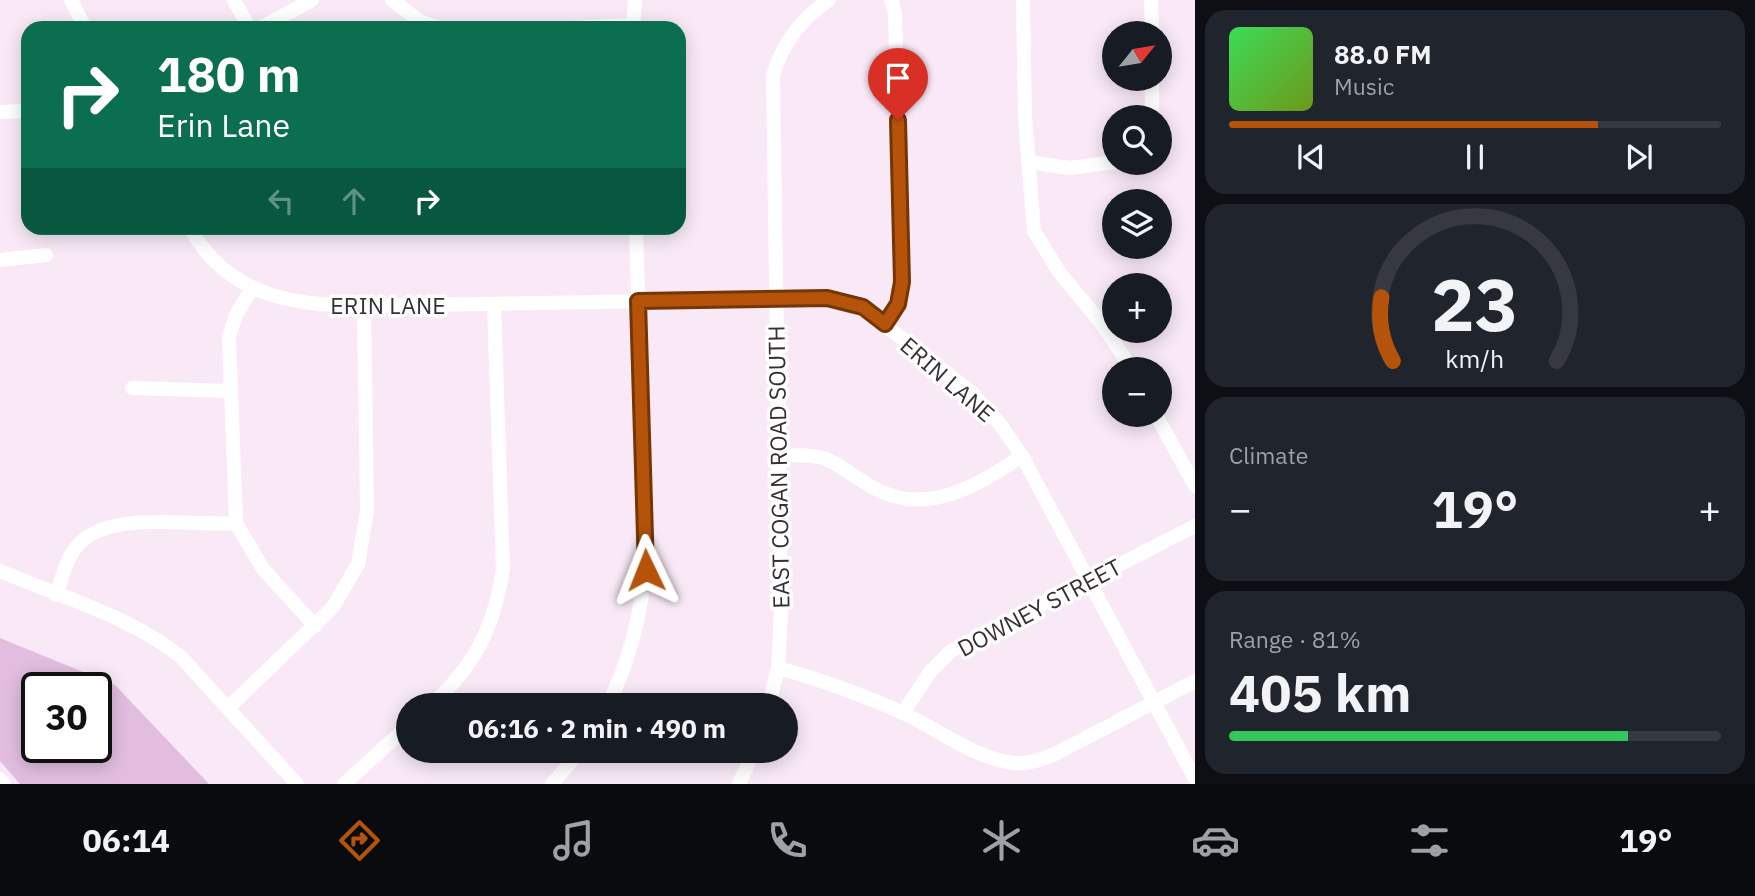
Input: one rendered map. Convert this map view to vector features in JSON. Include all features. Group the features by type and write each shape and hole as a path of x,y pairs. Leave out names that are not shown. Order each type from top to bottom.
{"street":[{"path":"71,0 82,21"},
{"path":"234,0 245,21"},
{"path":"273,21 312,0"},
{"path":"392,0 420,21"},
{"path":"633,21 635,0"},
{"name":"EAST COGAN ROAD SOUTH","path":"772,693 778,668 781,611 773,76 789,38 808,15 829,0"},
{"path":"885,324 898,304 902,282 895,13 891,0"},
{"path":"1023,0 1028,162 1034,231 1059,272 1102,324 1124,357"},
{"path":"1151,0 1152,21"},
{"path":"0,112 21,111"},
{"path":"1028,162 1070,168 1102,164"},
{"name":"ERIN LANE","path":"195,235 213,259 252,288 300,304 364,306 775,299 843,300 863,307 971,392 1000,424 1021,456 1090,581 1195,779"},
{"path":"614,693 639,618 646,570 636,235"},
{"path":"0,260 46,255"},
{"path":"252,288 232,325 230,391 236,523 263,569 315,626"},
{"path":"444,693 459,680 479,648 500,592 503,569 494,304"},
{"path":"228,708 315,626 348,585 365,534 367,510 364,306"},
{"path":"132,388 230,391"},
{"path":"1163,427 1195,485"},
{"path":"778,456 827,457 881,492 918,501 956,494 1021,456"},
{"path":"56,595 76,546 99,530 125,524 236,523"},
{"name":"DOWNEY STREET","path":"903,713 930,672 951,652 1195,526"},
{"path":"0,571 144,630 180,656 298,784"},
{"path":"778,668 825,681 903,713 990,758 1023,763 1055,754 1195,681"},
{"path":"344,784 396,737"},
{"path":"552,784 570,763"},
{"path":"741,784 749,763"},
{"path":"0,779 4,784"}],"shaded area":[{"path":"0,638 83,672 21,672 21,763 112,763 112,684 209,784 20,784 0,761"}],"route":[{"path":"646,570 638,301 827,298 863,307 885,324 898,304 902,282 898,120"}]}
